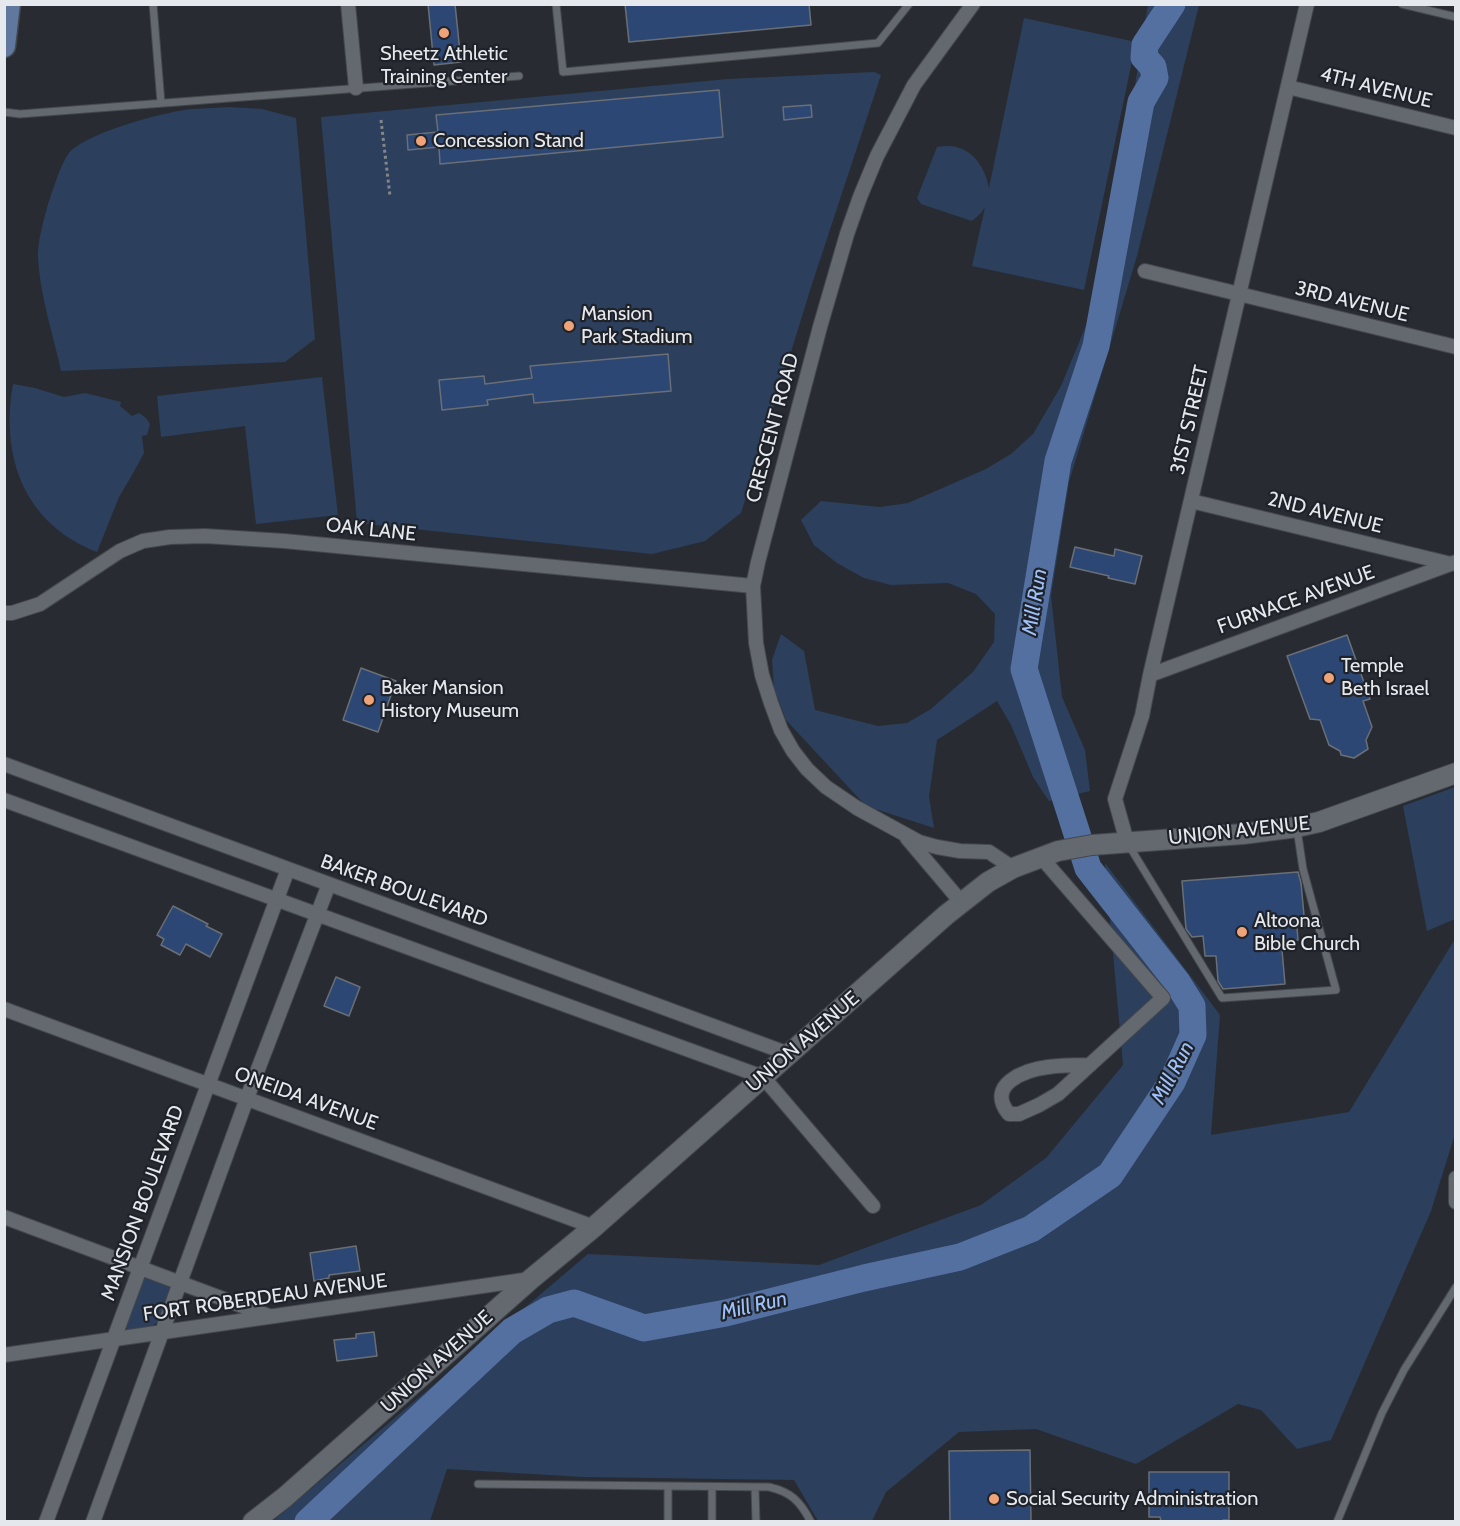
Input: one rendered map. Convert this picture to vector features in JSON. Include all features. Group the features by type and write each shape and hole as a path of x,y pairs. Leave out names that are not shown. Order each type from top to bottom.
{"main road":[{"path":"4,46 9,4"},
{"name":"UNION AVENUE","path":"254,1521 285,1497 531,1279 594,1227 946,915 988,882 1013,868 1071,848 1243,834 1319,822 1455,773"}],"street":[{"path":"348,4 356,88"},
{"name":"CRESCENT ROAD","path":"972,4 914,85 877,156 860,197 820,327 753,586 756,643 762,675 781,730 807,769 826,787 857,808 919,842 960,851 989,852 1013,868"},
{"name":"31ST STREET","path":"1127,842 1115,799 1142,716 1307,4"},
{"name":"4TH AVENUE","path":"1288,87 1455,128"},
{"name":"3RD AVENUE","path":"1145,271 1455,347"},
{"name":"2ND AVENUE","path":"1191,501 1453,563"},
{"name":"OAK LANE","path":"4,613 12,613 40,604 120,551 143,541 170,537 205,536 284,541 753,586"},
{"name":"FURNACE AVENUE","path":"1150,675 1453,563"},
{"name":"BAKER BOULEVARD","path":"4,764 789,1054"},
{"path":"4,800 763,1077 873,1206"},
{"name":"CRESCENT ROAD","path":"903,834 962,903"},
{"path":"1041,857 1163,998 1090,1065 1058,1094 1039,1106 1019,1114 1009,1114 1002,1105 1001,1093 1006,1083 1021,1075 1047,1067 1090,1065"},
{"name":"MANSION BOULEVARD","path":"46,1521 288,868"},
{"path":"93,1521 247,1098 329,884"},
{"name":"ONEIDA AVENUE","path":"4,1009 594,1227"},
{"path":"1455,1178 1455,1202"},
{"path":"4,1216 271,1317"},
{"name":"FORT ROBERDEAU AVENUE","path":"4,1355 531,1279"}],"lane":[{"path":"153,4 161,103"},
{"path":"556,4 563,72 878,43 909,4"},
{"path":"1402,4 1455,17"},
{"path":"4,112 20,114 519,76"},
{"path":"1127,842 1222,998 1336,990 1303,869 1297,827"},
{"path":"1337,1521 1382,1413 1404,1370 1455,1287"},
{"path":"478,1484 769,1487 781,1490 793,1497 803,1507 811,1521"},
{"path":"668,1486 668,1521"},
{"path":"712,1486 712,1521"},
{"path":"755,1487 756,1521"}],"path":[{"path":"381,120 390,196"}],"shaded area":[{"path":"1148,5 1199,5 1137,256 1069,482 1051,596 1062,697 1085,750 1090,791 1049,801 1033,777 1011,725 997,701 937,740 929,797 934,828 866,806 786,720 774,688 772,660 781,634 804,651 815,710 878,726 907,723 931,709 973,672 994,642 995,614 976,594 948,583 891,585 864,578 837,563 814,545 801,520 821,501 880,507 908,503 986,469 1011,454 1033,434 1061,386 1092,311 1127,135"},
{"path":"1024,18 1136,42 1084,290 972,266 985,207 972,221 921,204 917,198 937,147 948,146 965,150 978,162 989,188"},
{"name":"Mansion Park Stadium","path":"874,72 881,75 812,284 741,513 705,541 652,554 357,523 321,117 728,79"},
{"path":"230,107 262,109 296,118 315,339 285,362 61,371 44,301 38,252 48,204 69,153 92,138 127,124 193,109"},
{"path":"322,377 338,515 256,524 245,426 161,437 157,396"},
{"path":"13,384 64,397 85,393 121,402 120,406 132,416 139,413 150,424 147,435 142,436 144,453 119,497 97,552 72,540 52,524 35,506 23,485 15,462 11,438 10,411"},
{"path":"1455,787 1455,919 1427,931 1403,806"},
{"path":"1105,863 1220,1015 1211,1135 1349,1112 1455,939 1455,1134 1431,1211 1331,1440 1297,1449 1261,1410 1238,1404 1136,1464 1036,1429 959,1432 886,1492 872,1521 818,1521 794,1480 583,1477 447,1469 430,1521 272,1522 588,1254 819,1265 981,1205 1046,1158 1123,1065"},
{"path":"144,1278 171,1285 158,1322 149,1328 129,1330 126,1324"}],"building":[{"name":"Sheetz Athletic Training Center","path":"428,4 455,4 461,62 434,65"},
{"path":"625,4 809,4 811,25 629,42"},
{"path":"719,90 723,137 440,164 439,147 408,150 407,135 438,132 436,115"},
{"path":"811,105 812,117 784,120 783,107"},
{"path":"668,354 671,391 534,403 533,394 487,400 488,405 442,410 439,380 484,376 485,384 532,378 530,366"},
{"path":"1075,547 1114,556 1115,549 1142,556 1135,584 1070,567"},
{"name":"Temple Beth Israel","path":"1347,635 1370,699 1363,701 1372,727 1366,740 1368,749 1354,758 1341,755 1340,751 1329,745 1320,720 1310,719 1287,656"},
{"name":"Baker Mansion History Museum","path":"361,668 396,681 378,732 343,720"},
{"name":"Altoona Bible Church","path":"1298,872 1305,926 1297,927 1298,940 1289,941 1290,949 1282,950 1285,984 1223,989 1218,981 1216,956 1205,956 1203,936 1192,937 1186,929 1182,881"},
{"path":"173,906 222,934 210,957 186,944 180,955 161,945 164,939 157,935"},
{"path":"336,977 360,987 349,1016 324,1006"},
{"path":"356,1246 360,1271 329,1275 329,1278 314,1281 310,1253"},
{"path":"374,1332 377,1356 337,1361 334,1340 356,1338 356,1334"},
{"path":"1030,1450 1031,1521 950,1521 949,1451"},
{"path":"1149,1472 1229,1472 1229,1520 1161,1521 1160,1517 1149,1517"}],"waterway":[{"name":"Mill Run","path":"308,1522 512,1331 548,1310 574,1303 644,1328 726,1313 864,1278 960,1257 1031,1229 1110,1175 1172,1082 1193,1035 1192,1006 1177,982 1088,868 1024,669 1058,461 1096,346 1141,102 1155,78 1153,67 1144,57 1145,45 1172,4"}],"place":[{"name":"Sheetz Athletic Training Center","path":"444,33"},
{"name":"Concession Stand","path":"421,141"},
{"name":"Mansion Park Stadium","path":"569,326"},
{"name":"Temple Beth Israel","path":"1329,678"},
{"name":"Baker Mansion History Museum","path":"369,700"},
{"name":"Altoona Bible Church","path":"1242,932"},
{"name":"Social Security Administration","path":"994,1499"}]}
